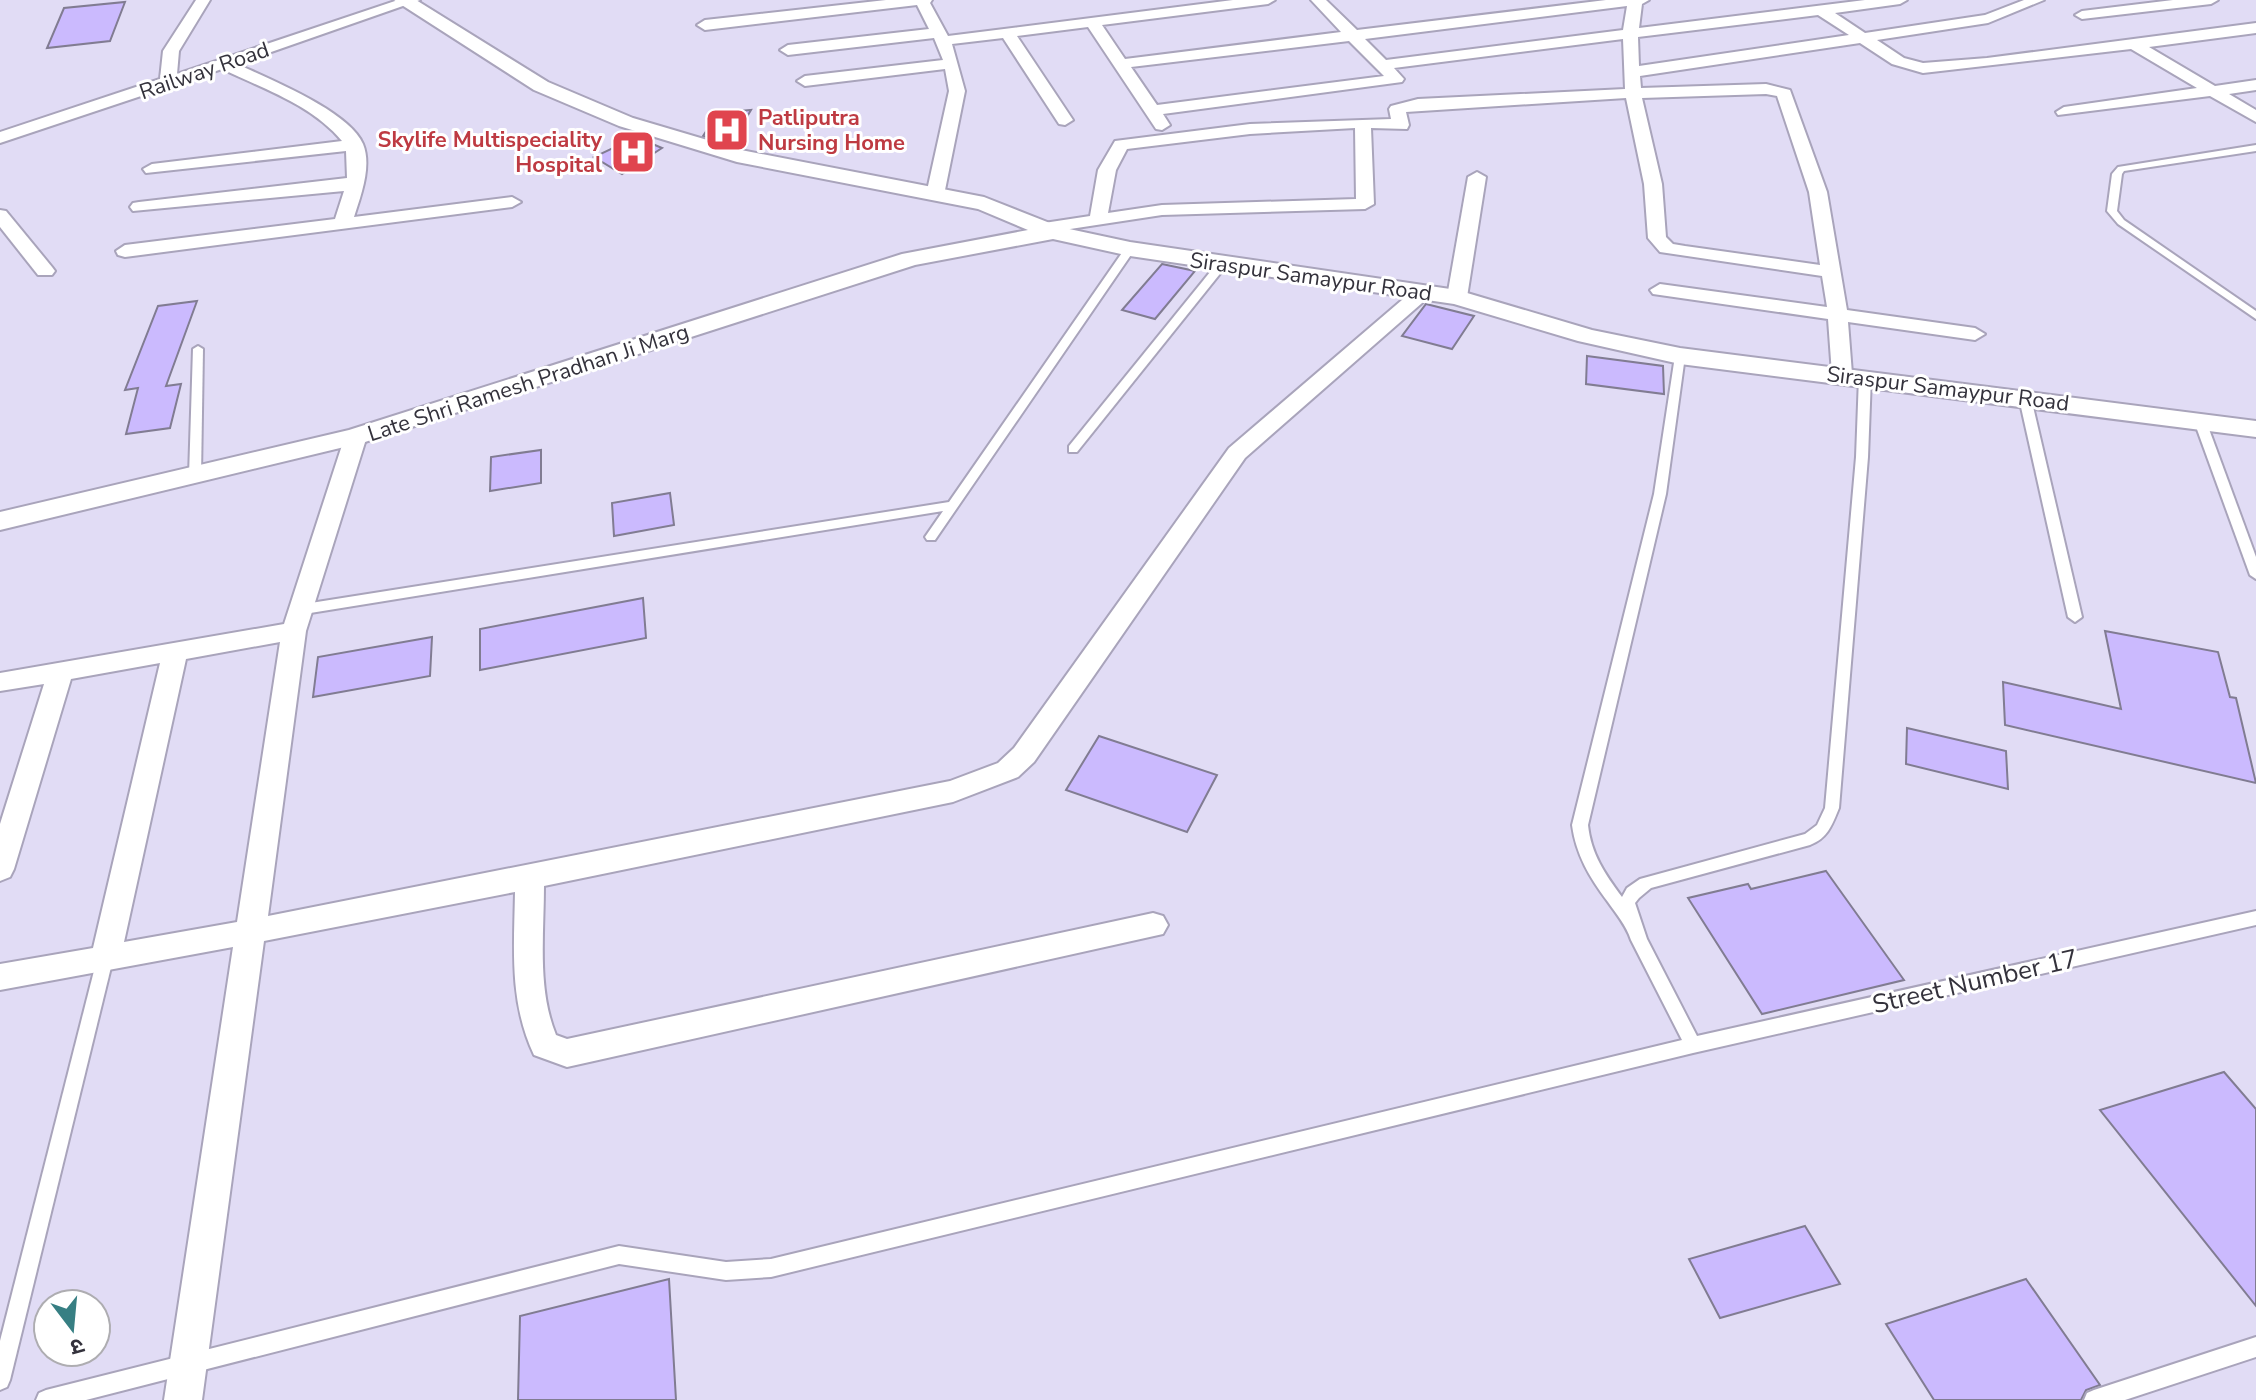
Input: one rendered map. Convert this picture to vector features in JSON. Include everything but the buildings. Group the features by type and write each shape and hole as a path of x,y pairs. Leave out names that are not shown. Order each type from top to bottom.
{"street":[{"path":"168,82 171,51 203,0"},
{"path":"705,25 922,0 952,64 957,91 935,195"},
{"path":"788,50 1007,33 1193,4 1268,0"},
{"path":"1318,0 1418,104"},
{"path":"1635,0 1623,35 1653,184 1657,238 1662,245 1685,252 1831,272"},
{"path":"1121,64 1577,4 1642,0"},
{"path":"1382,65 1900,0"},
{"path":"1632,72 1995,18 2037,0"},
{"path":"2082,15 2211,0"},
{"name":"Railway Road","path":"0,138 408,1"},
{"name":"Siraspur Samaypur Road","path":"408,1 541,86 626,122 737,156 984,204 1048,230 1130,249 1457,297 1587,336 1680,356 2256,429"},
{"path":"1577,4 1623,35"},
{"path":"1821,10 1898,61 1923,68 1987,63 2256,28"},
{"path":"1092,22 1172,139"},
{"path":"1007,33 1065,120"},
{"path":"2134,44 2256,117"},
{"path":"222,63 339,124 355,145 358,158 343,224"},
{"path":"805,81 952,64"},
{"path":"1152,111 1396,79"},
{"path":"2064,112 2256,85"},
{"path":"1098,219 1107,170 1121,145 1250,129 1363,123 1401,125 1397,109 1418,104 1633,93 1766,89 1782,92 1818,192 1838,315 1853,376"},
{"path":"1048,230 1162,210 1365,204 1363,123"},
{"path":"152,169 355,145"},
{"path":"1457,297 1477,177"},
{"path":"139,207 354,183"},
{"path":"125,251 512,202"},
{"path":"1,218 45,271"},
{"name":"Late Shri Ramesh Pradhan Ji Marg","path":"0,521 356,436 910,259 1048,230"},
{"path":"1660,290 1975,334"},
{"path":"0,977 252,933 530,878 953,791 1008,770 1024,755 1237,453 1423,292"},
{"path":"183,1400 296,620 356,436"},
{"path":"0,682 175,651 296,620"},
{"path":"105,959 175,651"},
{"path":"0,869 61,671"},
{"path":"530,878 531,990 535,1026 545,1045 567,1053 1153,925"}],"lane":[{"path":"2256,148 2121,169 2117,174 2112,211 2121,222 2256,316"},
{"path":"931,537 1130,249"},
{"path":"1073,449 1223,263"},
{"path":"195,476 198,349"},
{"path":"1680,356 1660,494 1580,825 1580,838 1594,869 1632,922 1693,1045"},
{"path":"1632,922 1627,903 1633,893 1646,883 1810,839 1823,829 1832,808 1862,457 1853,376"},
{"path":"2025,398 2075,617"},
{"path":"2200,421 2256,575"},
{"path":"296,620 954,505"},
{"name":"Street Number 17","path":"46,1400 619,1255 726,1271 771,1268 1693,1045 2256,918"},
{"path":"0,1380 105,959"},
{"path":"2094,1400 2256,1347"}],"place":[{"name":"Patliputra Nursing Home","path":"727,130"},
{"name":"Skylife Multispeciality Hospital","path":"633,152"}]}
